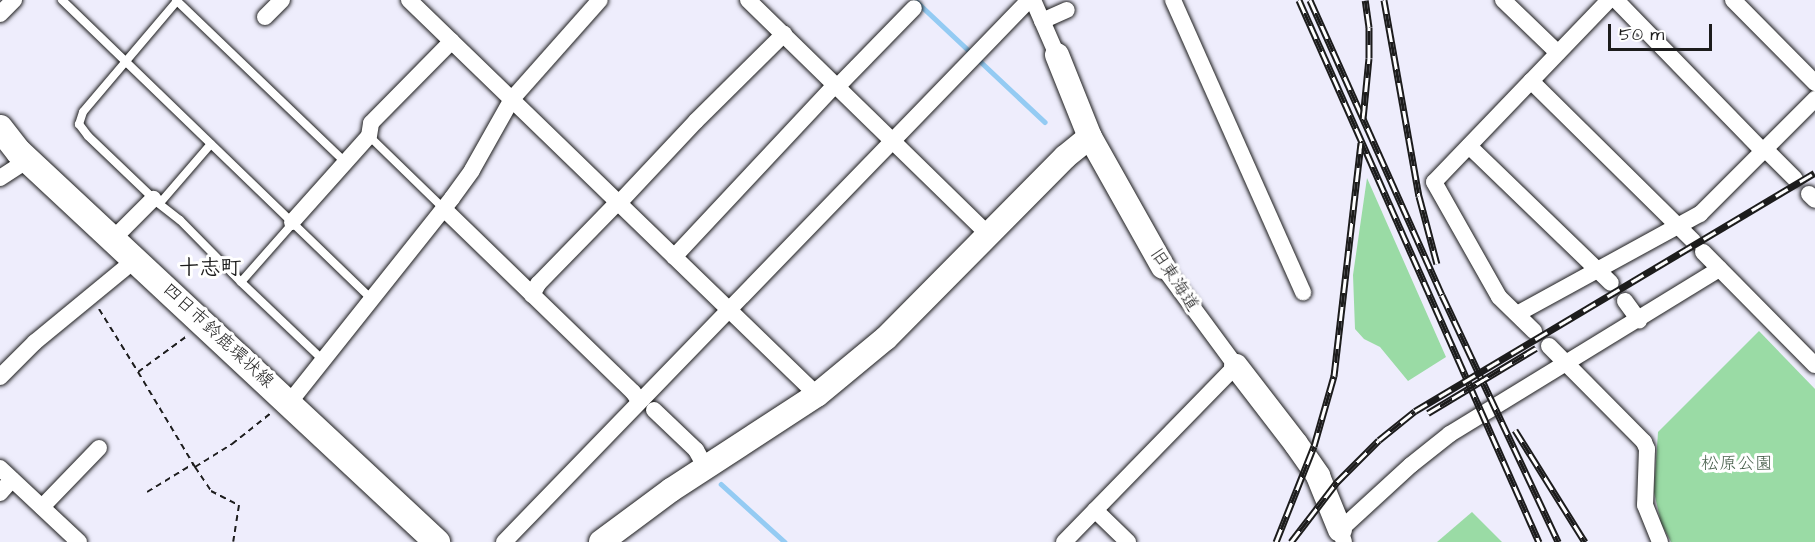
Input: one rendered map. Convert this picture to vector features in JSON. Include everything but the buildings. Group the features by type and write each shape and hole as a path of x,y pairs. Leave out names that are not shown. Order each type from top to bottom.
{"main road":[{"name":"四日市鈴鹿環状線","path":"0,128 28,160 437,542"}],"street":[{"path":"0,14 14,0"},
{"path":"266,16 282,0"},
{"path":"409,0 818,395"},
{"path":"288,401 444,209 472,170 512,99 600,0"},
{"path":"748,0 989,235"},
{"path":"504,542 894,142 974,56 1031,0"},
{"name":"旧東海道","path":"1031,0 1057,55 1090,137 1163,267 1318,476 1342,536"},
{"path":"1173,0 1303,292"},
{"path":"1503,0 1558,53"},
{"path":"1534,331 1499,297 1434,182 1609,0"},
{"path":"1616,0 1795,179"},
{"path":"1733,0 1815,83"},
{"path":"674,257 836,86 914,8"},
{"path":"1042,21 1067,10"},
{"path":"532,295 538,284 784,34"},
{"path":"293,223 369,136 371,123 452,41"},
{"path":"1531,81 1679,226 1815,365"},
{"path":"1517,314 1700,214 1815,99"},
{"path":"601,542 662,496 818,395 886,339 1065,158 1090,137"},
{"path":"1469,146 1595,271 1611,283"},
{"path":"0,178 28,160"},
{"path":"113,239 156,201"},
{"path":"444,209 633,392 639,401"},
{"path":"0,377 35,342 135,260"},
{"path":"1342,536 1411,465 1450,434 1719,269"},
{"path":"1625,301 1639,320"},
{"path":"1549,346 1644,442 1647,449 1645,505 1660,542"},
{"path":"1064,542 1236,366"},
{"path":"654,410 696,450 706,468"},
{"path":"42,507 99,448"},
{"path":"0,493 6,474 42,507 69,538"},
{"path":"1095,510 1128,542"}],"lane":[{"path":"62,0 371,298"},
{"path":"323,360 241,282 206,245 88,136 79,124 83,112 177,1 345,162"},
{"path":"369,136 444,209"},
{"path":"156,201 210,144"},
{"path":"241,282 293,223"}],"path":[{"path":"91,297 211,491 239,505 233,542"},
{"path":"138,372 187,336 201,320"},
{"path":"147,492 232,444 288,401"}],"green space":[{"path":"1367,178 1446,357 1408,381 1380,347 1364,339 1355,329 1353,275"},
{"name":"松原公園","path":"1759,331 1815,389 1815,542 1671,542 1661,523 1654,492 1658,432"},
{"path":"1472,512 1502,542 1437,542"}],"waterway":[{"path":"915,0 1045,122"},
{"path":"721,484 785,542"}],"tunnel":[{"path":"1611,283 1625,301"}],"railway":[{"path":"1299,0 1539,542"},
{"path":"1310,0 1442,295 1558,542"},
{"path":"1363,119 1369,58 1369,27 1365,0"},
{"path":"1384,0 1419,196 1437,264"},
{"path":"1276,542 1314,446 1334,376 1361,143"},
{"path":"1291,542 1337,482 1379,440 1415,411 1815,173"},
{"path":"1428,413 1536,348"},
{"path":"1515,430 1585,542"}],"district":[{"name":"十志町","path":"210,268"}]}
